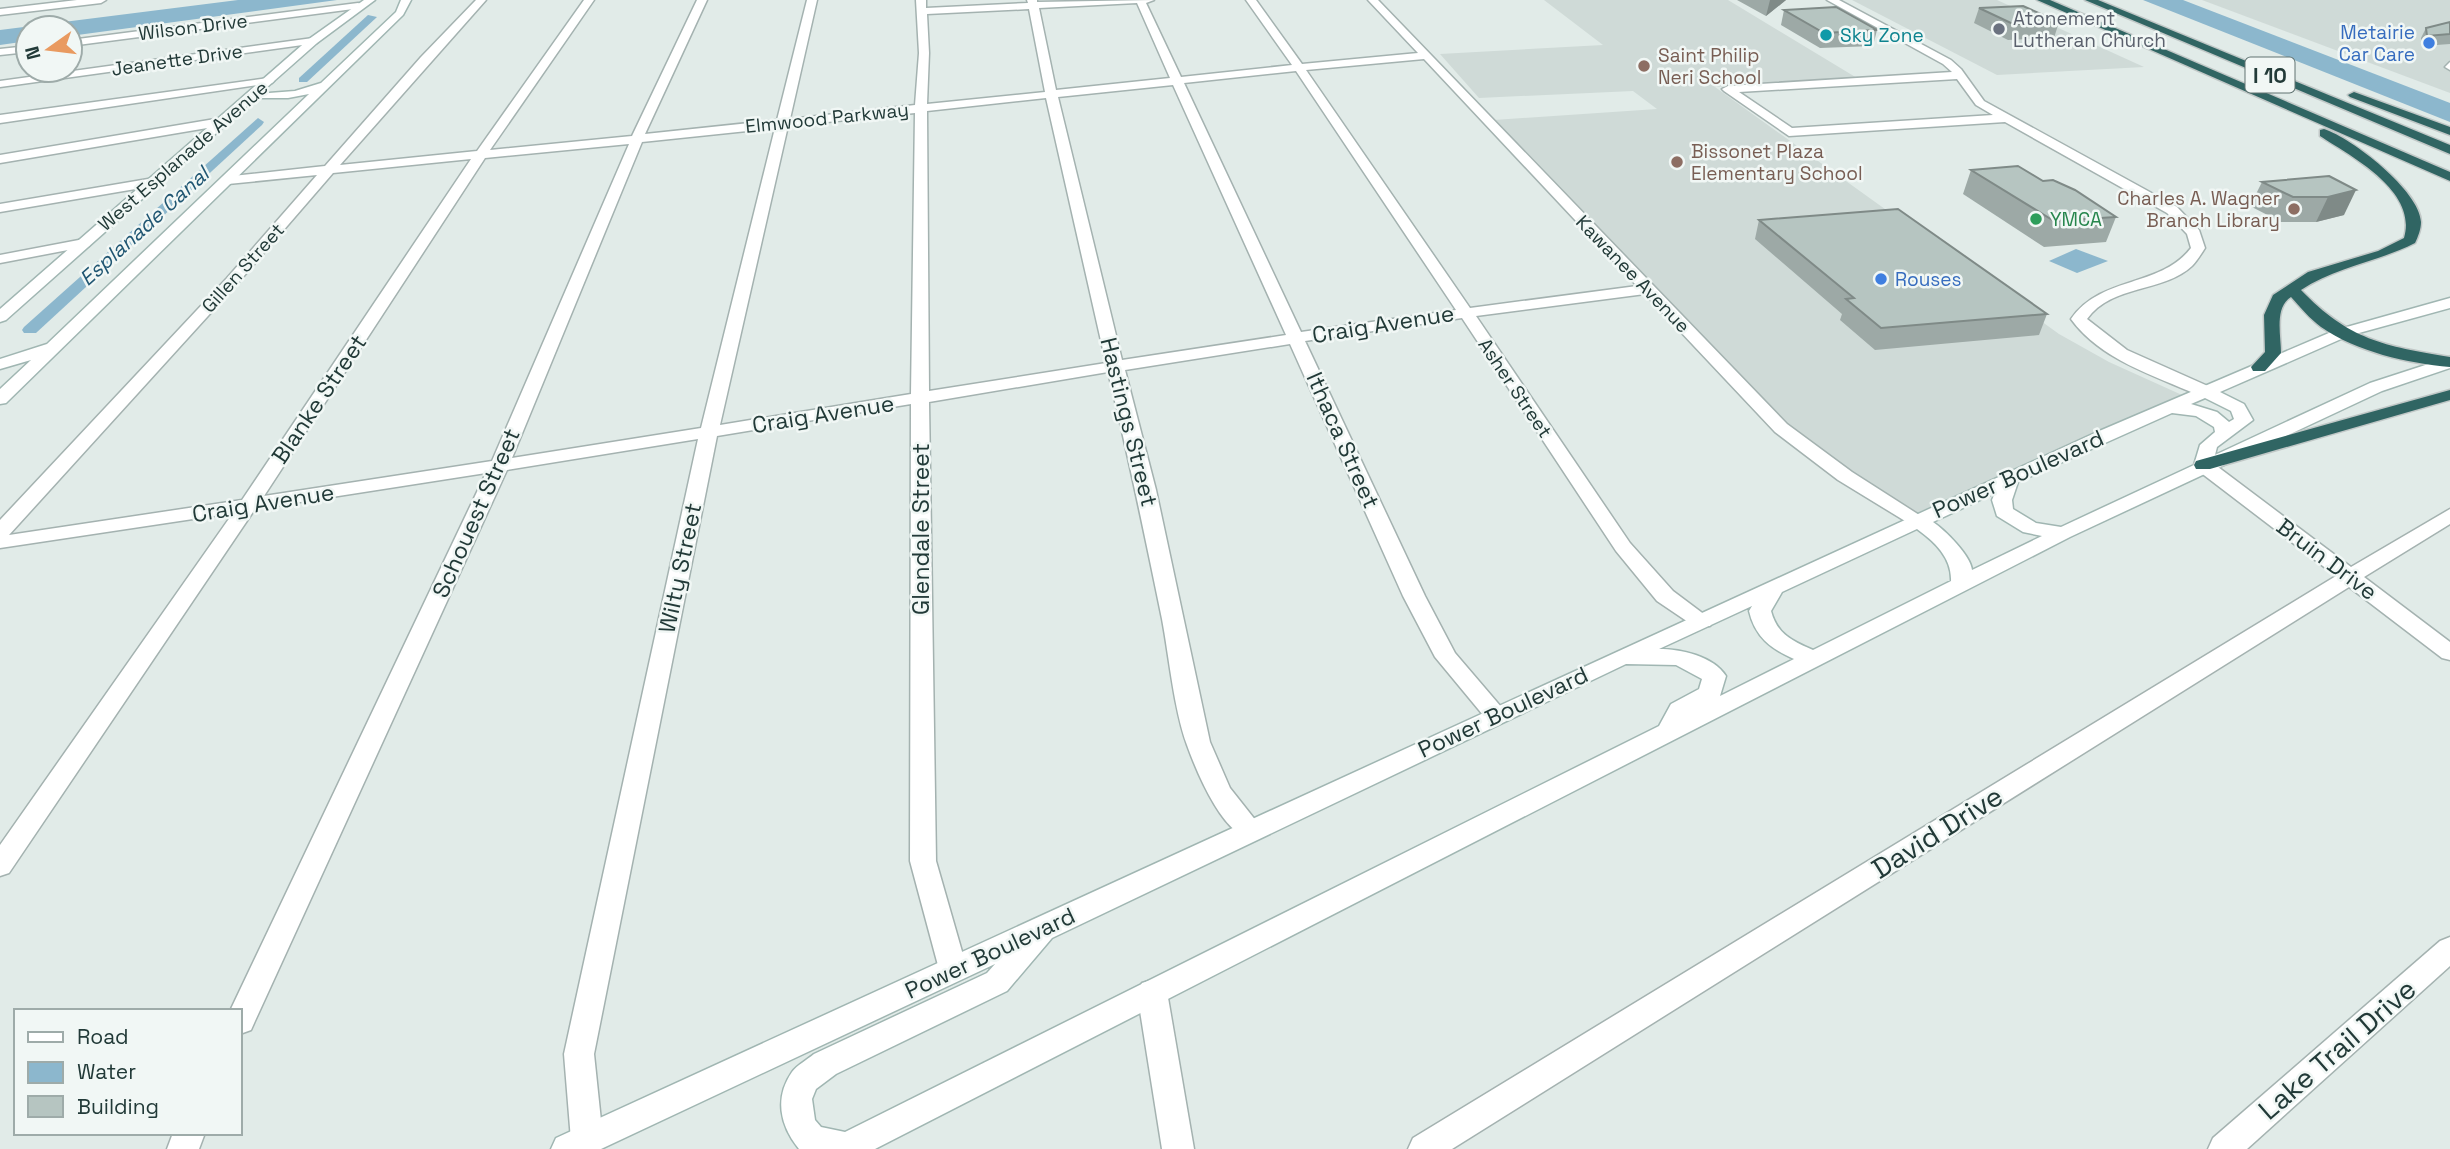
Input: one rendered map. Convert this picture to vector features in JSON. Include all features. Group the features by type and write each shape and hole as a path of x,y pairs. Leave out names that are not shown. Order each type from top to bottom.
{"highway":[{"name":"I 10","path":"2042,0 2450,177"},
{"name":"I 10","path":"2090,0 2450,150"},
{"path":"2101,0 2450,131"},
{"path":"2259,367 2273,353 2272,315 2278,298 2313,275 2383,254 2410,240 2414,217 2396,189 2367,161 2301,118 2292,108"},
{"path":"2292,289 2325,322 2342,333 2388,350 2450,362"},
{"path":"2203,465 2450,395"}],"street":[{"path":"0,12 101,0"},
{"name":"West Esplanade Avenue","path":"0,399 330,82 400,13 406,0"},
{"name":"Gillen Street","path":"0,532 232,281 425,59 481,0"},
{"name":"Blanke Street","path":"0,866 248,505 481,155 589,0"},
{"name":"Schouest Street","path":"242,1017 499,466 637,139 702,0"},
{"name":"Wilty Street","path":"577,1144 579,1054 709,432 811,0"},
{"name":"Ithaca Street","path":"1140,0 1414,596 1446,657 1496,715"},
{"path":"921,5 1149,0"},
{"name":"Asher Street","path":"1251,0 1355,147 1623,547 1665,596 1702,621"},
{"name":"Kawanee Avenue","path":"1373,0 1781,428 1845,476 1937,534 1962,565 1962,584"},
{"path":"1832,0 1928,50 1960,75 1980,103 2172,210 2191,229 2198,248 2185,264 2106,296 2085,308 2079,320 2093,336 2119,354 2238,408 2244,420 2209,445 2203,465"},
{"name":"West Esplanade Avenue","path":"0,317 313,41 364,3"},
{"name":"Wilson Drive","path":"84,41 364,3"},
{"name":"Hastings Street","path":"1033,3 1065,162 1146,490 1198,742 1219,792 1251,831"},
{"name":"Glendale Street","path":"921,5 924,53 920,108 923,861 953,969"},
{"name":"Jeanette Drive","path":"0,84 313,41"},
{"name":"Elmwood Parkway","path":"229,180 781,124 1297,67 1426,56"},
{"path":"1960,75 1728,89 1789,132 2006,118"},
{"path":"0,119 264,85 266,96 283,96 308,92 330,82"},
{"path":"0,159 224,119 254,107 274,105 295,108 296,115"},
{"path":"0,208 154,182"},
{"path":"0,259 85,243"},
{"name":"Craig Avenue","path":"0,542 499,466 1296,337 1647,289"},
{"name":"Power Boulevard","path":"577,1144 2010,478 2342,333 2450,303"},
{"path":"0,364 54,347"},
{"path":"1043,929 997,982 825,1064 804,1080 796,1099 800,1126 812,1140 845,1148 2063,533 2203,465 2376,387 2450,362"},
{"path":"2169,407 2210,415 2220,422 2225,434"},
{"name":"Bruin Drive","path":"2203,465 2450,653"},
{"path":"2010,478 2002,499 2004,512 2030,527 2063,533"},
{"name":"David Drive","path":"1424,1149 2450,515"},
{"path":"1775,586 1760,611 1763,627 1780,644 1814,659"},
{"path":"1613,662 1667,654 1696,663 1714,676 1710,692 1679,710 1669,731"},
{"name":"Lake Trail Drive","path":"2224,1149 2450,949"},
{"path":"1152,992 1178,1149"}],"shaded area":[{"path":"1544,0 1728,0 1857,78 1715,87 2059,334 2109,362 2182,395 1917,513 1863,481 1805,440 1766,407 1494,120 1657,109 1633,91 1479,98 1440,54 1603,45"},
{"path":"1852,0 1997,0 2144,67 1997,75"},
{"path":"2202,0 2450,0 2450,93"}],"water":[{"path":"238,0 337,0 84,34 84,19"},
{"path":"2143,0 2183,0 2450,103 2450,122"},
{"path":"14,28 14,43 0,45 0,30"},
{"path":"2076,249 2108,261 2077,273 2049,261"}],"building":[{"path":"2023,6 2059,22 2013,24 1979,8"},
{"path":"1836,7 1877,30 1824,33 1784,10"},
{"path":"2450,22 2450,34 2427,36 2426,28"},
{"path":"2018,166 2043,181 2053,180 2075,190 2116,217 2054,221 1971,170"},
{"path":"2329,176 2356,190 2328,197 2293,197 2262,182"},
{"name":"Rouses","path":"1898,209 2047,314 1881,328 1846,299 1854,298 1759,220"}],"waterway":[{"name":"Esplanade Canal","path":"303,80 372,17"},
{"name":"Esplanade Canal","path":"30,330 258,122"}],"place":[{"name":"Atonement Lutheran Church","path":"1999,29"},
{"name":"Sky Zone","path":"1826,35"},
{"name":"Metairie Car Care","path":"2429,43"},
{"name":"Saint Philip Neri School","path":"1644,66"},
{"name":"Bissonet Plaza Elementary School","path":"1677,162"},
{"name":"Charles A. Wagner Branch Library","path":"2294,209"},
{"name":"YMCA","path":"2036,219"},
{"name":"Rouses","path":"1881,279"}]}
